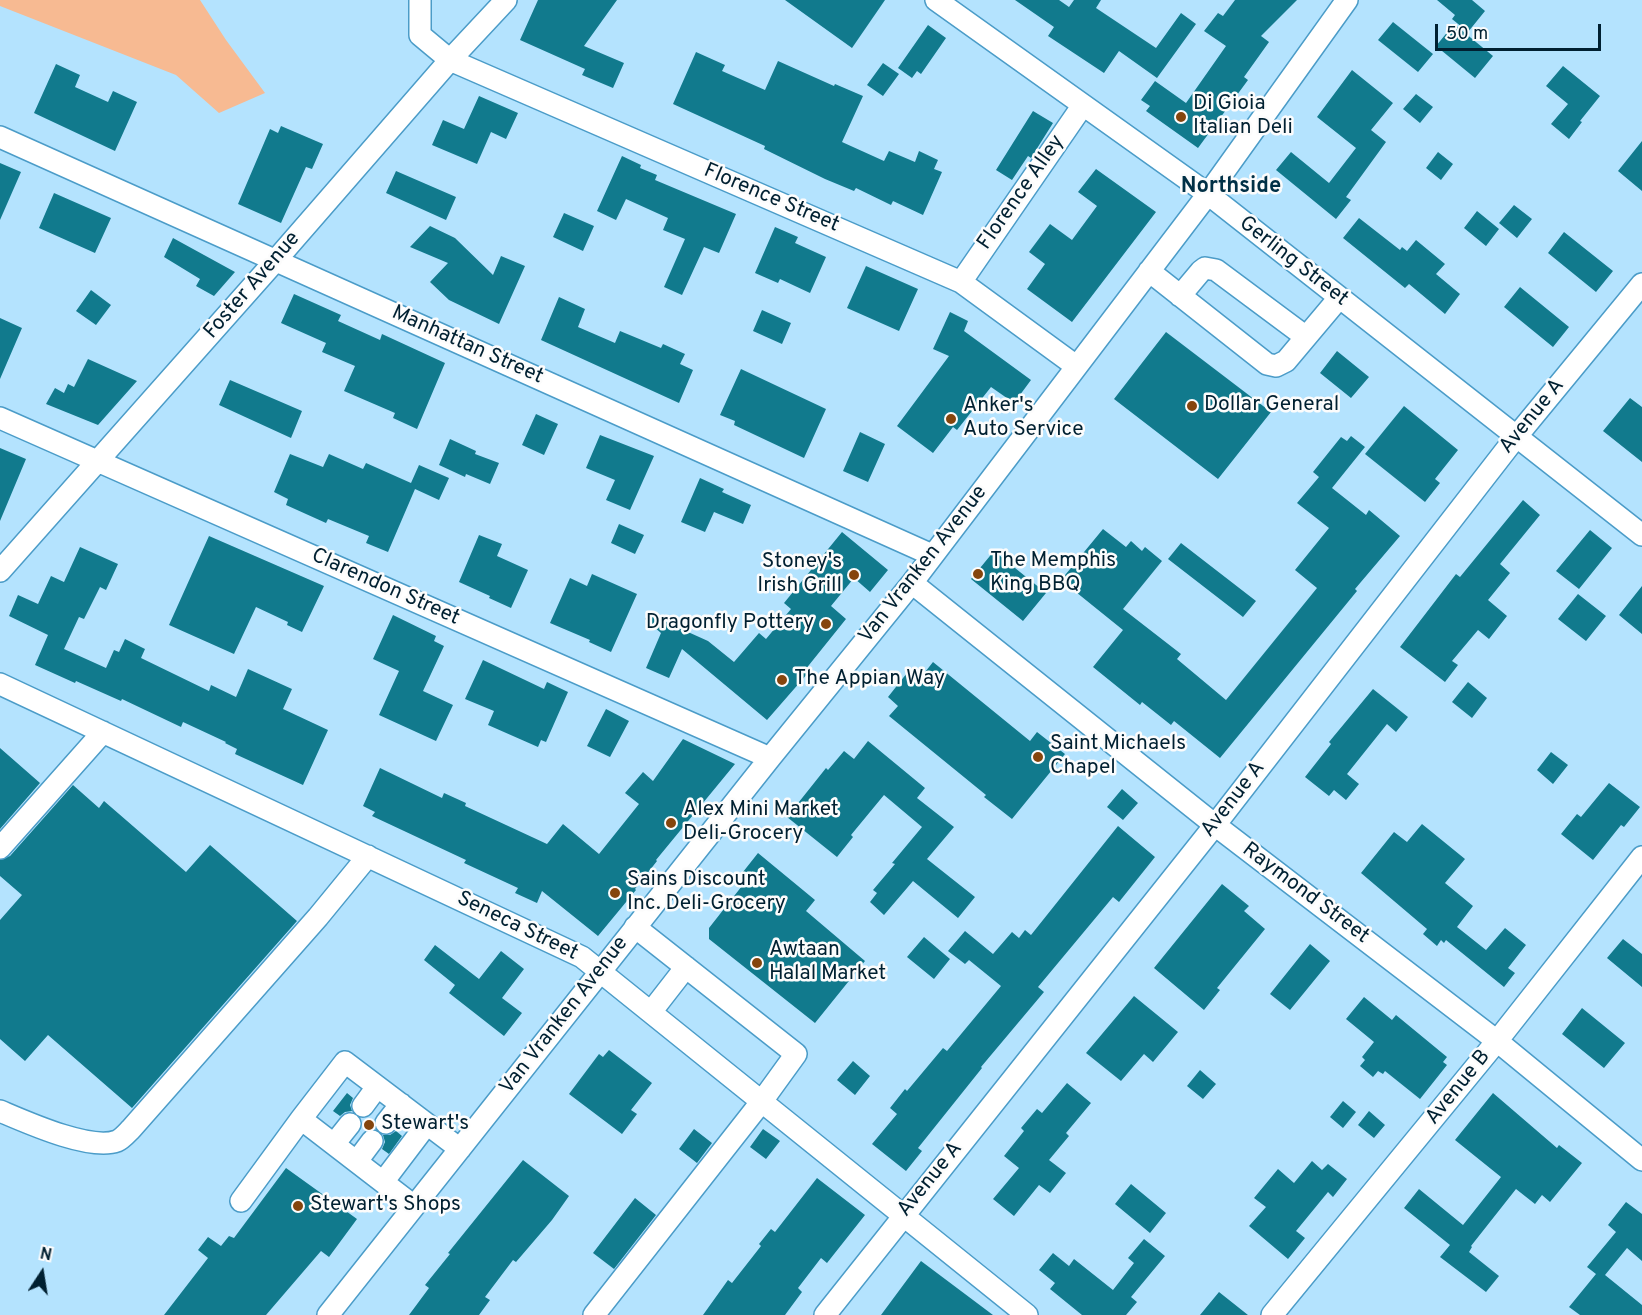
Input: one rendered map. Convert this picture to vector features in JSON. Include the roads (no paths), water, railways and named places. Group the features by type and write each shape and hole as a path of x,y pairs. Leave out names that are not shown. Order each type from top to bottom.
{"street":[{"name":"Florence Street","path":"420,0 420,35 450,60 961,282 1076,366"},
{"name":"Foster Avenue","path":"0,571 450,60 506,0"},
{"name":"Gerling Street","path":"936,0 1208,195 1642,535"},
{"name":"Van Vranken Avenue","path":"328,1315 600,971 912,583 1208,195 1347,0"},
{"name":"Florence Alley","path":"961,282 1083,105"},
{"name":"Manhattan Street","path":"0,137 932,555"},
{"path":"1180,296 1205,267 1216,270 1306,337"},
{"path":"1149,271 1267,364 1276,366 1286,361 1339,298"},
{"name":"Avenue A","path":"825,1315 1215,825 1516,437 1642,284"},
{"name":"Clarendon Street","path":"0,418 770,758"},
{"name":"Raymond Street","path":"912,583 1215,825 1497,1041 1642,1160"},
{"name":"Seneca Street","path":"0,684 582,957 1027,1315"},
{"path":"0,848 103,732"},
{"path":"0,1110 46,1130 102,1144 118,1140 139,1120 368,856"},
{"name":"Avenue B","path":"1272,1315 1497,1041 1642,857"},
{"path":"594,1315 762,1101 796,1053 636,927"},
{"path":"651,1012 686,967"},
{"path":"240,1200 345,1062 460,1149"},
{"path":"363,1106 377,1087"},
{"path":"386,1123 400,1104"},
{"path":"301,1119 414,1206"},
{"path":"334,1144 350,1124"},
{"path":"383,1182 427,1124"},
{"path":"357,1161 372,1141"}],"place":[{"name":"Di Gioia Italian Deli","path":"1181,117"},
{"name":"Dollar General","path":"1192,406"},
{"name":"Anker's Auto Service","path":"951,419"},
{"name":"The Memphis King BBQ","path":"978,574"},
{"name":"Stoney's Irish Grill","path":"854,575"},
{"name":"Dragonfly Pottery","path":"826,624"},
{"name":"The Appian Way","path":"782,680"},
{"name":"Saint Michaels Chapel","path":"1038,757"},
{"name":"Alex Mini Market Deli-Grocery","path":"671,823"},
{"name":"Sains Discount Inc. Deli-Grocery","path":"615,893"},
{"name":"Awtaan Halal Market","path":"757,963"},
{"name":"Stewart's","path":"369,1125"},
{"name":"Stewart's Shops","path":"298,1206"}],"district":[{"name":"Northside","path":"1231,188"}]}
